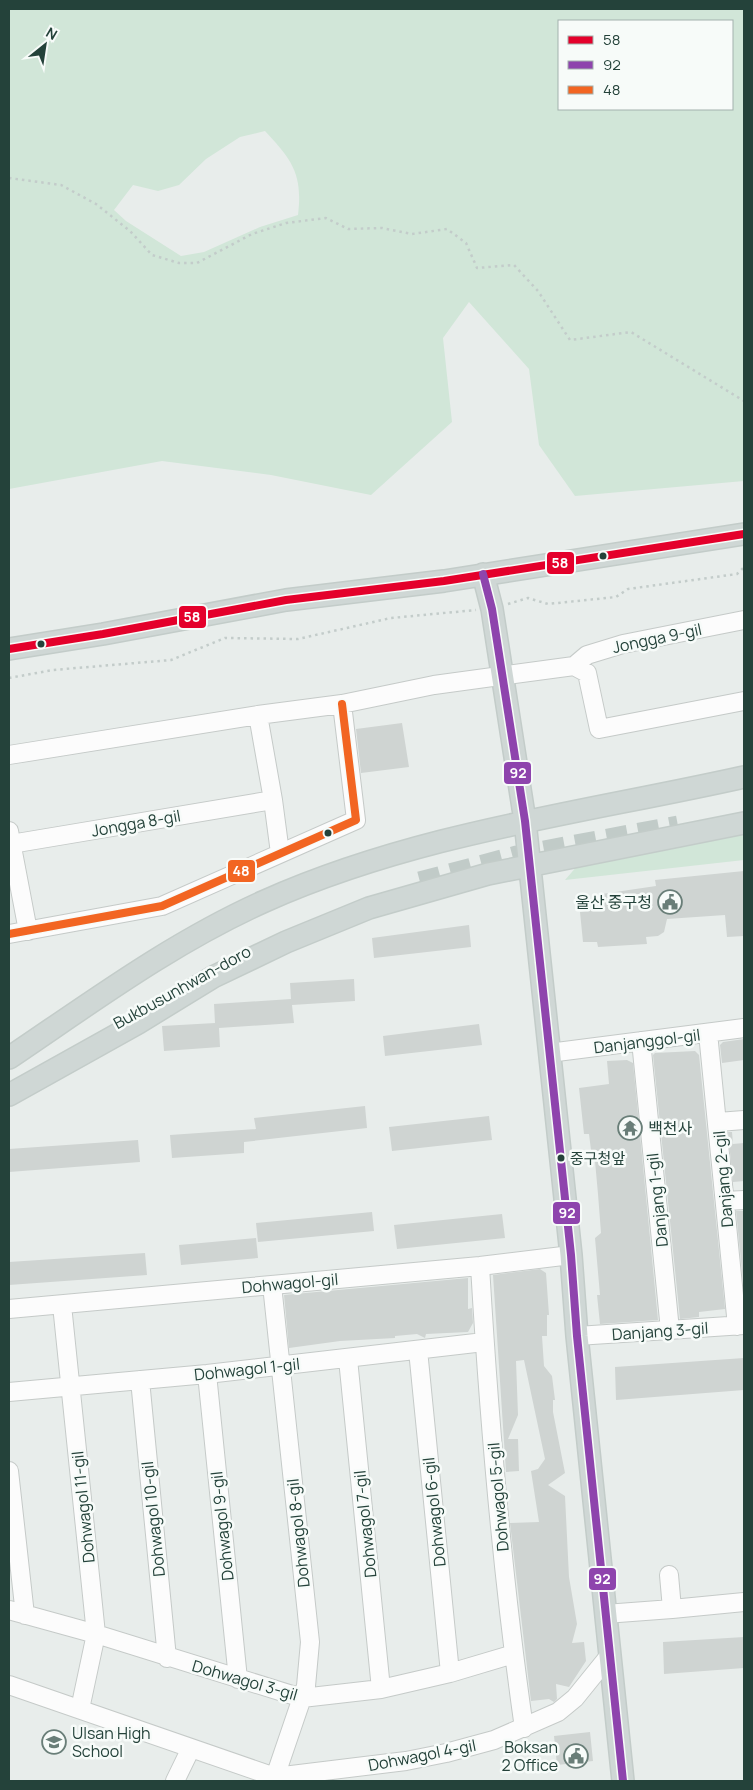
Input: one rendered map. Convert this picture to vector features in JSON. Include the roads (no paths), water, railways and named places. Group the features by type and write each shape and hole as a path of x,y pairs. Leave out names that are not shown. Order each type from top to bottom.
{"main road":[{"path":"9,649 103,634 286,600 483,574 744,534"},
{"path":"483,574 492,609 525,821 528,866 571,1255 577,1336 623,1781"},
{"path":"9,1058 153,962 218,923 265,901 358,865 411,848 525,821 744,777"},
{"path":"672,802 744,787"},
{"path":"678,826 744,812"},
{"path":"9,1095 138,1023 213,977 286,942 369,908 488,874 744,823"},
{"name":"Bukbusunhwan-doro","path":"9,1062 223,932 314,891 414,858"},
{"name":"Bukbusunhwan-doro","path":"9,1089 174,988 234,955 327,914 420,882"}],"street":[{"name":"Jongga 9-gil","path":"574,666 587,655 623,644 744,620"},
{"path":"9,754 258,715 342,704 434,686 574,666 587,673 599,729 744,701"},
{"path":"9,934 162,906 356,820 342,704"},
{"path":"258,715 280,853"},
{"name":"Jongga 8-gil","path":"10,837 273,800"},
{"path":"10,837 28,931"},
{"name":"Danjanggol-gil","path":"549,1053 744,1028"},
{"name":"Danjang 2-gil","path":"708,1033 725,1201 741,1325"},
{"name":"Danjang 1-gil","path":"641,1041 670,1330"},
{"path":"718,1122 744,1120"},
{"path":"725,1201 744,1200"},
{"name":"Dohwagol-gil","path":"9,1309 480,1266 571,1255"},
{"name":"Dohwagol 5-gil","path":"480,1266 484,1342 514,1654 524,1728"},
{"name":"Dohwagol 8-gil","path":"272,1285 310,1642 306,1686 275,1779"},
{"name":"Dohwagol 11-gil","path":"62,1305 96,1634 80,1709"},
{"name":"Danjang 3-gil","path":"577,1336 741,1325"},
{"name":"Dohwagol 1-gil","path":"9,1392 207,1374 484,1342"},
{"name":"Dohwagol 6-gil","path":"418,1350 450,1673"},
{"name":"Dohwagol 7-gil","path":"348,1359 381,1689"},
{"name":"Dohwagol 9-gil","path":"207,1374 238,1679"},
{"name":"Dohwagol 10-gil","path":"140,1380 166,1658"},
{"path":"9,1470 17,1612"},
{"path":"669,1575 672,1609"},
{"path":"605,1614 744,1602"},
{"name":"Dohwagol 3-gil","path":"17,1612 96,1634 166,1658 302,1698 381,1689 450,1673 514,1654"},
{"name":"Dohwagol 4-gil","path":"9,1685 275,1779 406,1761 446,1753 494,1740 558,1712 575,1698 609,1656"},
{"path":"175,1781 191,1748"}],"tunnel":[{"path":"420,882 517,856 678,826"}],"place":[{"name":"울산 중구청","path":"670,902"},
{"name":"백천사","path":"630,1128"},
{"name":"중구청앞","path":"561,1158"},
{"name":"Ulsan High School","path":"54,1742"},
{"name":"Boksan 2 Office","path":"576,1756"}]}
